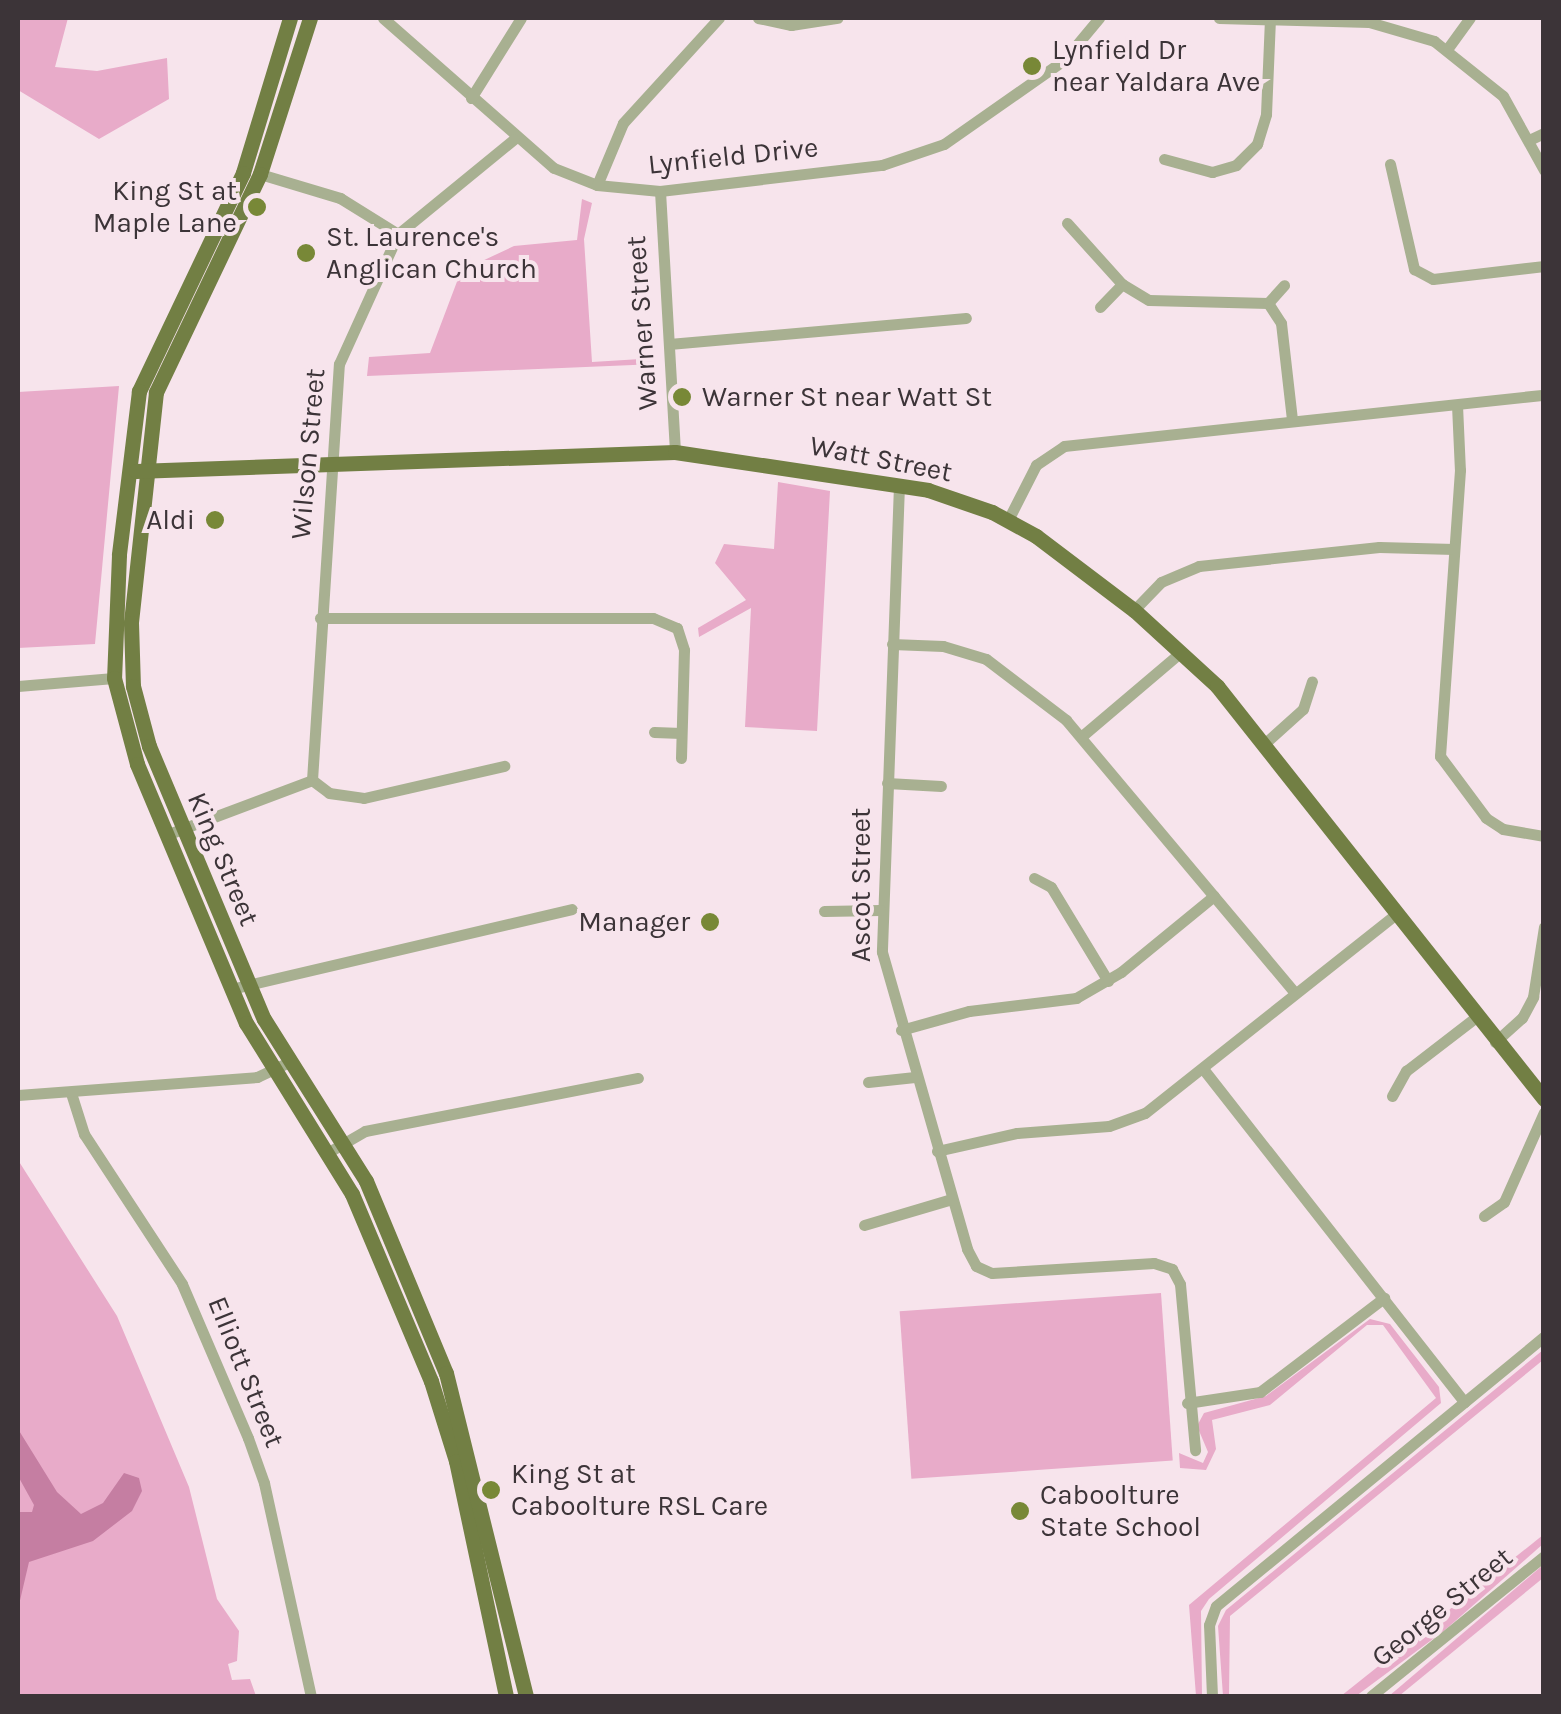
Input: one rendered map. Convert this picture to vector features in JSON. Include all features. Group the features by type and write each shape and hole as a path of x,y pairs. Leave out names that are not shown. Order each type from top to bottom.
{"main road":[{"name":"King Street","path":"290,18 243,172 148,364 127,471 114,678 129,745 231,989 271,1072 326,1153 368,1229 440,1406 506,1696"},
{"name":"King Street","path":"310,18 260,174 164,366 146,470 132,675 143,728 249,984 288,1063 377,1203 454,1393 526,1696"},
{"name":"Watt Street","path":"127,471 675,452 899,485 954,497 1008,520 1134,610 1181,652 1264,744 1476,1018 1544,1099"}],"street":[{"name":"Lynfield Drive","path":"382,18 514,139 554,168 597,185 660,191 882,165 944,144 1064,60 1099,18"},
{"path":"471,98 521,18"},
{"path":"597,185 623,123 719,18"},
{"path":"758,18 790,25 836,18"},
{"path":"1219,18 1369,22 1414,32 1448,48 1492,83 1544,170"},
{"path":"1448,48 1470,18"},
{"path":"1164,159 1212,172 1236,164 1258,144 1266,114 1270,20"},
{"path":"1529,140 1544,133"},
{"name":"Wilson Street","path":"312,780 339,364 398,234 514,139"},
{"path":"1390,164 1414,270 1433,278 1544,266"},
{"path":"260,174 340,198 398,234"},
{"name":"Warner Street","path":"660,191 675,452"},
{"path":"1067,223 1122,284 1166,304 1259,298 1268,303 1281,322 1292,420"},
{"path":"1100,307 1122,284"},
{"path":"1268,303 1284,285"},
{"path":"668,344 966,318"},
{"path":"1008,520 1036,465 1055,449 1544,395"},
{"path":"1456,405 1460,470 1440,756 1486,818 1503,829 1544,836"},
{"name":"Ascot Street","path":"899,485 880,910 886,977 952,1199 980,1270 1176,1264 1188,1403"},
{"path":"1134,610 1161,582 1199,566 1380,547 1454,549"},
{"path":"320,618 653,618 677,628 684,650 681,758"},
{"path":"892,644 943,646 986,659 1082,736 1296,993"},
{"path":"1082,736 1181,652"},
{"path":"18,686 114,678"},
{"path":"1264,744 1303,709 1312,681"},
{"path":"654,732 681,732"},
{"path":"166,834 312,780 329,794 364,798 504,766"},
{"path":"886,783 941,786"},
{"path":"1034,878 1057,895 1108,981"},
{"path":"901,1030 969,1011 1060,1004 1108,981 1214,896"},
{"path":"231,989 572,908"},
{"path":"824,911 880,910"},
{"path":"937,1150 1127,1121 1204,1070 1397,913"},
{"path":"1495,1042 1522,1018 1534,996 1544,927"},
{"path":"1392,1096 1406,1071 1476,1018"},
{"path":"18,1094 71,1093 271,1072 288,1063"},
{"path":"1204,1070 1464,1402"},
{"path":"868,1082 916,1077"},
{"path":"326,1153 366,1130 638,1078"},
{"name":"Elliott Street","path":"71,1093 84,1134 182,1284 248,1438 264,1483 311,1696"},
{"path":"1484,1216 1504,1202 1544,1112"},
{"path":"864,1225 952,1199"},
{"path":"1196,1450 1188,1403 1260,1392 1384,1298"},
{"path":"1212,1696 1209,1625 1216,1606 1544,1337"},
{"name":"George Street","path":"1371,1696 1544,1556"}],"shaded area":[{"path":"18,18 68,18 55,67 97,71 167,58 169,99 99,139 18,90"},
{"path":"582,199 592,203 584,239 592,362 657,358 657,364 367,376 369,357 430,353 461,271 514,246 577,240"},
{"path":"119,386 95,644 18,648 18,392"},
{"path":"778,482 830,491 817,731 745,727 751,608 699,637 698,628 746,600 715,563 724,544 774,549"},
{"path":"18,1160 117,1316 189,1487 217,1599 239,1631 237,1661 228,1664 232,1680 250,1679 256,1696 18,1696"},
{"path":"1161,1293 1173,1461 911,1479 900,1311"},
{"path":"1370,1319 1390,1324 1439,1387 1441,1403 1209,1599 1201,1611 1202,1696 1196,1696 1189,1605 1436,1398 1383,1325 1367,1325 1270,1405 1212,1420 1216,1449 1206,1470 1180,1468 1179,1453 1203,1463 1208,1452 1197,1426 1204,1413 1266,1396"},
{"path":"1543,1350 1543,1360 1230,1616 1229,1696 1223,1696 1218,1626 1226,1610"},
{"path":"18,1429 57,1492 81,1514 103,1503 124,1473 139,1478 142,1491 132,1511 93,1541 29,1562 18,1609 18,1512 32,1512 34,1505 18,1476"},
{"path":"1543,1535 1543,1544 1445,1630 1356,1696 1341,1696"},
{"path":"1543,1565 1543,1578 1399,1696 1389,1696"}],"place":[{"name":"Lynfield Dr near Yaldara Ave","path":"1032,66"},
{"name":"King St at Maple Lane","path":"257,207"},
{"name":"St. Laurence's Anglican Church","path":"306,253"},
{"name":"Warner St near Watt St","path":"682,397"},
{"name":"Aldi","path":"215,520"},
{"name":"Manager","path":"710,922"},
{"name":"King St at Caboolture RSL Care","path":"491,1490"},
{"name":"Caboolture State School","path":"1020,1511"}]}
